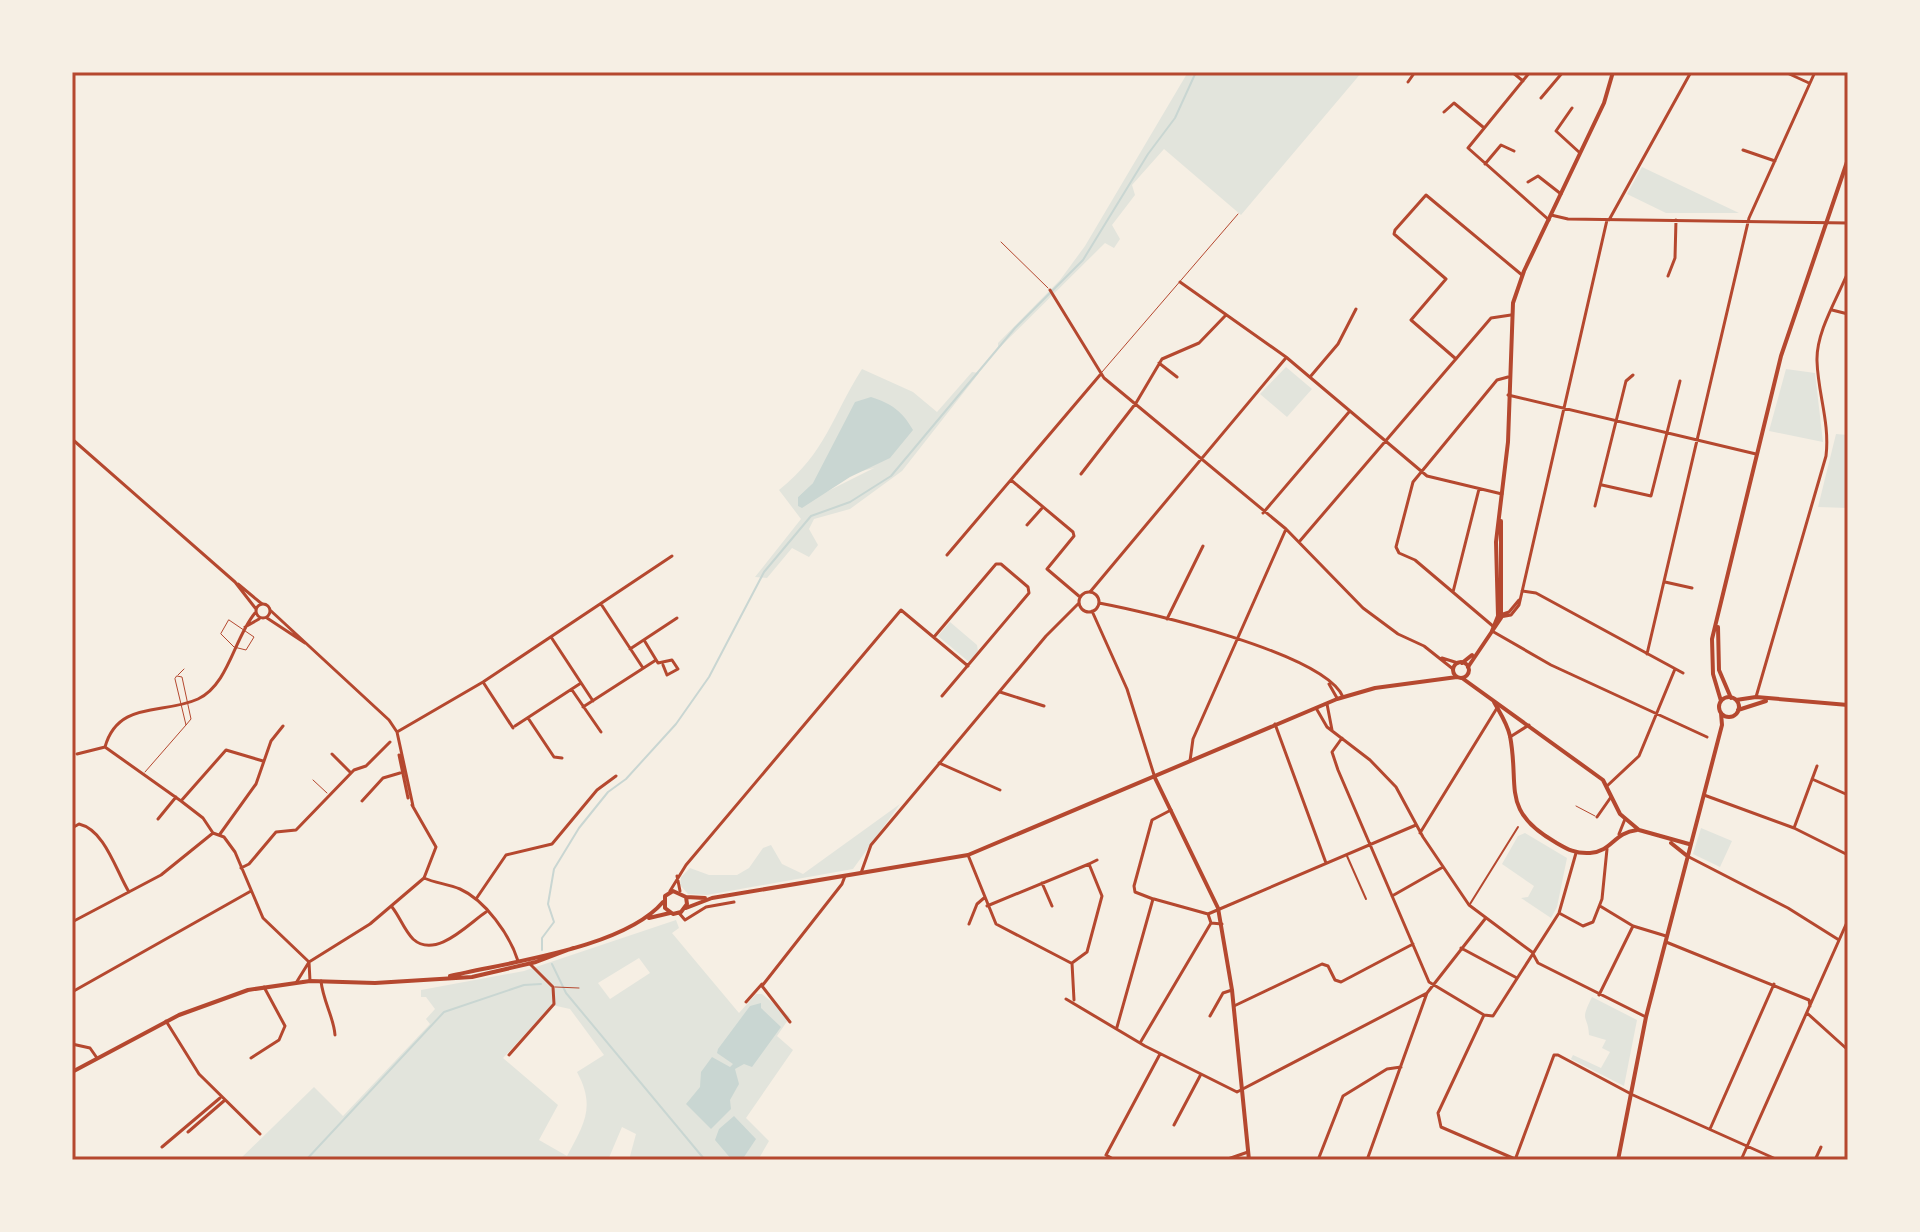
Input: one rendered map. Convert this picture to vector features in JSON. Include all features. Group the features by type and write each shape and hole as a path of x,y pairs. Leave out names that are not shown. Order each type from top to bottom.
{"main road":[{"path":"647,919 670,891 680,891 686,897 712,898 968,855 1340,698 1433,680 1460,678 1501,616 1498,542 1511,315 1522,275 1604,103 1613,72"},
{"path":"1618,1160 1646,1017 1722,725 1721,701 1712,662 1712,639 1781,356 1848,159"},
{"path":"1718,620 1719,670 1738,710"},
{"path":"1433,680 1453,670 1477,650"},
{"path":"1460,663 1468,670 1474,685"},
{"path":"1453,670 1607,786 1625,819 1639,830 1669,841 1689,844"},
{"path":"1721,701 1756,697 1848,705"},
{"path":"1493,700 1510,737 1513,789 1521,813 1533,830 1576,853 1607,849 1619,834 1639,830"},
{"path":"1722,725 1738,710 1767,700"},
{"path":"1721,713 1731,716"},
{"path":"1155,778 1218,908 1222,924 1234,1006 1249,1160"},
{"path":"1669,841 1686,855"},
{"path":"686,897 686,908"},
{"path":"72,1072 166,1021 248,990 310,981 437,979 519,964 626,930 647,919 679,913 712,898"},
{"path":"663,902 670,913"}],"street":[{"path":"1408,82 1415,72"},
{"path":"1512,72 1523,81"},
{"path":"1530,72 1468,148 1549,220 1848,223"},
{"path":"1541,98 1563,72"},
{"path":"1501,616 1509,612 1522,591 1608,220 1691,72"},
{"path":"1785,72 1809,83"},
{"path":"1647,654 1748,220 1815,72"},
{"path":"1444,112 1454,103 1483,127"},
{"path":"1572,108 1556,131 1580,153"},
{"path":"1485,164 1501,145 1514,151"},
{"path":"1743,150 1775,161"},
{"path":"1528,182 1538,176 1561,194"},
{"path":"1456,359 1411,320 1446,279 1394,234 1426,195 1522,275"},
{"path":"1668,276 1675,258 1676,220"},
{"path":"1756,697 1826,456 1828,437 1817,360 1818,344 1848,272"},
{"path":"1180,282 1286,357 1420,471 1435,479 1503,495"},
{"path":"1050,290 1100,374 1263,513 1286,529 1363,608 1439,657 1453,670"},
{"path":"1310,377 1338,344 1356,309"},
{"path":"1832,310 1848,314"},
{"path":"1299,542 1491,318 1511,315"},
{"path":"1081,474 1136,403 1159,363 1169,354 1199,343 1225,316"},
{"path":"861,873 871,845 1046,636 1090,592 1286,357"},
{"path":"1159,363 1177,377"},
{"path":"947,555 1100,374"},
{"path":"1595,506 1626,381 1633,375"},
{"path":"1508,377 1497,380 1413,482 1396,547 1399,553 1415,560 1493,629 1551,665 1707,737"},
{"path":"1602,485 1651,496 1680,381"},
{"path":"1508,395 1756,454"},
{"path":"1263,513 1349,411"},
{"path":"72,439 270,610 380,710 397,732 413,806"},
{"path":"1011,480 1074,536 1047,569 1079,600 1084,610 1092,611"},
{"path":"1453,592 1479,489"},
{"path":"1027,525 1043,507"},
{"path":"1190,762 1193,739 1286,529"},
{"path":"1167,619 1203,546"},
{"path":"397,732 483,682 672,556"},
{"path":"933,638 996,564 1001,564 1028,587 1029,593 942,696"},
{"path":"235,582 260,618"},
{"path":"1665,582 1692,588"},
{"path":"1522,591 1536,593 1683,673"},
{"path":"1090,592 1099,603"},
{"path":"1099,603 1167,619 1289,656 1327,681 1340,698"},
{"path":"1092,611 1099,603"},
{"path":"105,747 112,729 126,716 187,702 214,687 244,627 262,604"},
{"path":"601,604 643,668"},
{"path":"267,618 270,610"},
{"path":"670,891 677,876 901,610 968,666"},
{"path":"1092,611 1127,689 1155,778"},
{"path":"244,627 260,618 267,618 312,648"},
{"path":"630,649 677,618"},
{"path":"551,637 593,701"},
{"path":"644,640 656,660 663,665"},
{"path":"1439,657 1460,663"},
{"path":"583,707 656,660"},
{"path":"1607,786 1643,748 1675,669"},
{"path":"483,682 514,727 581,683"},
{"path":"572,690 601,732"},
{"path":"1000,692 1044,706"},
{"path":"1327,704 1332,730"},
{"path":"1316,708 1332,730 1396,787 1420,833 1469,905 1533,955 1538,963 1646,1017"},
{"path":"1420,833 1497,708"},
{"path":"528,718 554,757 562,758"},
{"path":"1275,724 1326,863"},
{"path":"1510,737 1529,725"},
{"path":"220,834 256,784 271,741 283,726"},
{"path":"1342,738 1332,752 1432,986 1484,1015 1493,1016 1559,913 1576,853"},
{"path":"296,983 309,962 392,907 424,878 436,847 413,806 400,773 399,740"},
{"path":"241,868 249,864 276,832 296,830 351,773 366,766 390,742"},
{"path":"77,754 105,747 203,818 213,833 220,834"},
{"path":"181,801 226,750 263,761"},
{"path":"332,754 351,773"},
{"path":"939,763 1000,790"},
{"path":"1794,828 1817,766"},
{"path":"362,801 383,778 400,773"},
{"path":"476,899 506,855 552,844 597,790 616,776"},
{"path":"1812,779 1848,795"},
{"path":"1703,795 1794,828 1848,855"},
{"path":"158,819 176,797"},
{"path":"1597,817 1611,797"},
{"path":"1171,810 1151,823 1134,886 1139,894 1208,914 1416,825"},
{"path":"1619,834 1625,819"},
{"path":"72,828 79,824 88,826 109,851 112,863 129,892"},
{"path":"1469,905 1518,827"},
{"path":"72,922 191,854 213,833"},
{"path":"220,834 272,929 309,962 310,981"},
{"path":"1559,913 1589,926 1600,906 1607,849"},
{"path":"968,855 996,924 1072,963"},
{"path":"1346,855 1366,899"},
{"path":"1686,855 1795,912 1839,940"},
{"path":"987,906 1097,860"},
{"path":"1072,963 1087,952 1102,896 1089,864"},
{"path":"1392,896 1443,867"},
{"path":"677,876 680,891"},
{"path":"746,1002 842,884 845,876"},
{"path":"424,878 457,888 476,899 512,946 519,964"},
{"path":"1042,883 1052,906"},
{"path":"72,992 251,891"},
{"path":"969,924 977,904 984,898"},
{"path":"1117,1027 1153,899"},
{"path":"679,913 685,920 706,907 734,902"},
{"path":"1600,906 1633,926 1809,1000 1810,1006"},
{"path":"392,907 413,939 423,944 444,942 487,911"},
{"path":"1140,1043 1211,923 1208,914"},
{"path":"1367,1160 1427,993 1485,919"},
{"path":"1741,1160 1848,920"},
{"path":"1211,923 1222,924"},
{"path":"1599,995 1633,926"},
{"path":"1234,1006 1322,964 1328,966 1335,980 1341,982 1413,944"},
{"path":"1461,948 1518,979"},
{"path":"509,1055 552,1009 553,987 528,961"},
{"path":"1072,963 1074,1001"},
{"path":"765,979 764,992 790,1022"},
{"path":"321,981 335,1035"},
{"path":"1710,1129 1774,984"},
{"path":"251,1058 279,1040 285,1026 264,987"},
{"path":"1210,1016 1223,993 1232,990"},
{"path":"1066,999 1231,1092 1242,1090 1427,993"},
{"path":"1807,1013 1848,1050"},
{"path":"1484,1015 1438,1113 1441,1127 1515,1160 1554,1055 1778,1160"},
{"path":"166,1021 199,1074 260,1134"},
{"path":"72,1044 90,1048 97,1058"},
{"path":"1115,1160 1106,1155 1160,1054"},
{"path":"1318,1160 1343,1096 1387,1069 1401,1067"},
{"path":"1174,1125 1200,1076"},
{"path":"188,1132 223,1098"},
{"path":"162,1147 223,1098"},
{"path":"1815,1160 1821,1147"},
{"path":"1225,1160 1248,1152"}],"lane":[{"path":"1100,374 1238,214"},
{"path":"1001,242 1050,290"},
{"path":"234,620 244,627 254,641 245,651 234,647 221,634 221,629 234,620"},
{"path":"184,669 175,679 186,725"},
{"path":"143,774 191,719 182,677 177,676"},
{"path":"313,780 329,795"},
{"path":"1576,806 1597,817"},
{"path":"1839,940 1848,943"},
{"path":"553,987 579,988"}],"shaded area":[{"path":"1188,72 1362,72 1241,215 1164,149 1132,185 1135,195 1112,225 1120,239 1114,248 1105,243 998,349 998,343 1060,280 1085,246"},
{"path":"1642,167 1739,213 1666,213 1627,194"},
{"path":"1286,367 1312,389 1287,417 1260,394"},
{"path":"862,369 913,392 937,412 972,372 979,373 902,471 850,509 814,519 809,529 818,545 809,557 792,548 767,578 755,577 801,519 779,490 818,448","holes":["874,468 826,492 798,497 813,483"]},
{"path":"1786,369 1815,373 1823,442 1769,431"},
{"path":"871,397 896,409 913,430 890,458 850,477 802,508 798,506 798,497 813,483 855,402"},
{"path":"1836,434 1848,435 1848,508 1818,507"},
{"path":"950,622 977,645 978,651 969,662 938,636"},
{"path":"900,804 853,869 707,895 688,894 680,885 681,877 690,868 709,875 737,875 749,868 763,848 771,845 782,864 803,874"},
{"path":"1701,828 1732,841 1720,867 1693,854"},
{"path":"1525,833 1567,858 1557,907 1551,918 1521,898 1528,897 1534,886 1502,864 1518,836"},
{"path":"676,920 679,928 672,933 739,1013 756,994 762,994 790,1017 777,1036 793,1050 746,1118 769,1141 758,1160 629,1160 636,1134 622,1127 608,1160 239,1160 314,1087 343,1116 430,1024 426,1019 435,1009 426,997 421,997 421,990 524,971","holes":["639,958 650,973 610,999 598,983","552,1005 570,1009 604,1055 577,1072 586,1095 586,1115 567,1156 539,1140 558,1105 503,1058"]},
{"path":"1592,997 1637,1020 1624,1086 1571,1059 1573,1055 1601,1068 1610,1052 1602,1048 1606,1040 1589,1035 1585,1015"},
{"path":"761,1003 761,1008 781,1027 752,1067 744,1064 735,1069 739,1084 730,1100 731,1109 711,1129 686,1104 700,1087 701,1072 712,1057 730,1067 733,1064 717,1053 718,1049 750,1006"},
{"path":"734,1116 756,1139 742,1160 732,1160 715,1140 719,1129"}],"waterway":[{"path":"542,950 542,938 554,922 548,904 554,869 579,828 608,792 626,779 676,724 709,677 764,572 811,516 850,502 891,476 1015,328 1083,260 1148,154 1175,118 1196,72"},
{"path":"552,964 566,993 705,1160"},
{"path":"306,1160 444,1012 524,985 541,984"}]}
